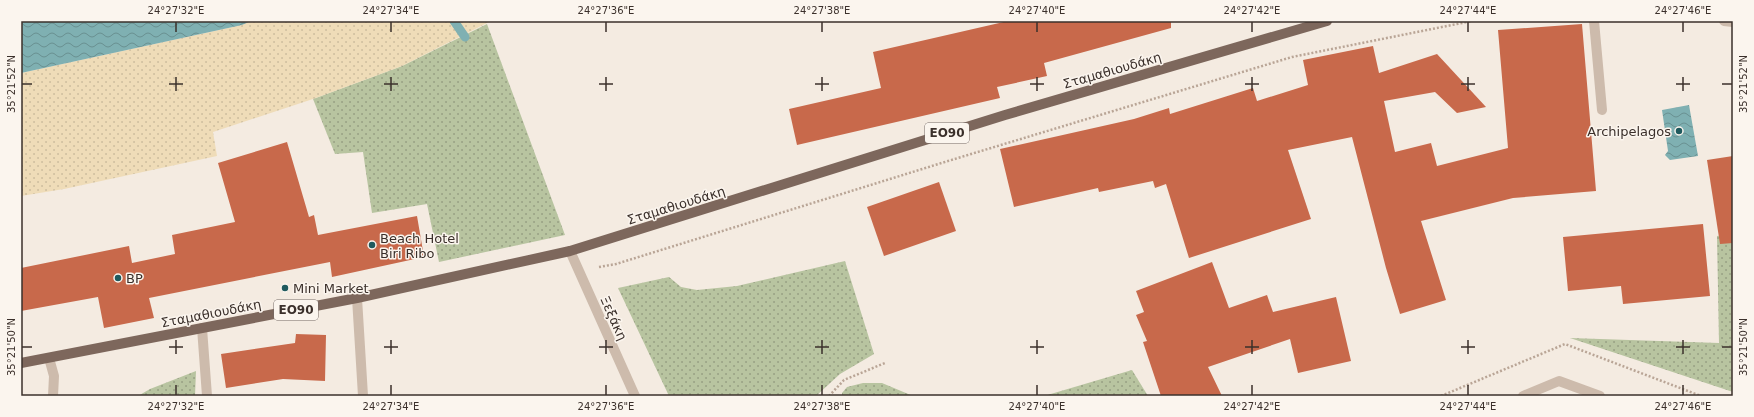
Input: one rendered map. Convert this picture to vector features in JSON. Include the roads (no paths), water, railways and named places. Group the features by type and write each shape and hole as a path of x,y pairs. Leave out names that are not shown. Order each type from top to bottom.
{"main road":[{"name":"Σταμαθιουδάκη","path":"21,363 357,298 570,252 1005,115 1326,21"}],"street":[{"path":"1594,21 1602,110"},
{"path":"1724,21 1733,22"},
{"name":"Ξεξάκη","path":"570,252 635,396"},
{"path":"357,298 364,396"},
{"path":"202,328 207,396"},
{"path":"49,358 54,376 53,396"},
{"path":"1523,396 1559,381 1600,396"}],"water":[{"path":"21,21 251,21 242,25 21,73"},
{"name":"Archipelagos","path":"1689,105 1698,156 1670,160 1665,155 1668,151 1662,110"}],"waterway":[{"path":"454,21 465,37"}],"place":[{"name":"Archipelagos","path":"1679,131"},
{"name":"Beach Hotel Biri Ribo","path":"372,245"},
{"name":"BP","path":"118,278"},
{"name":"Mini Market","path":"285,288"}]}
